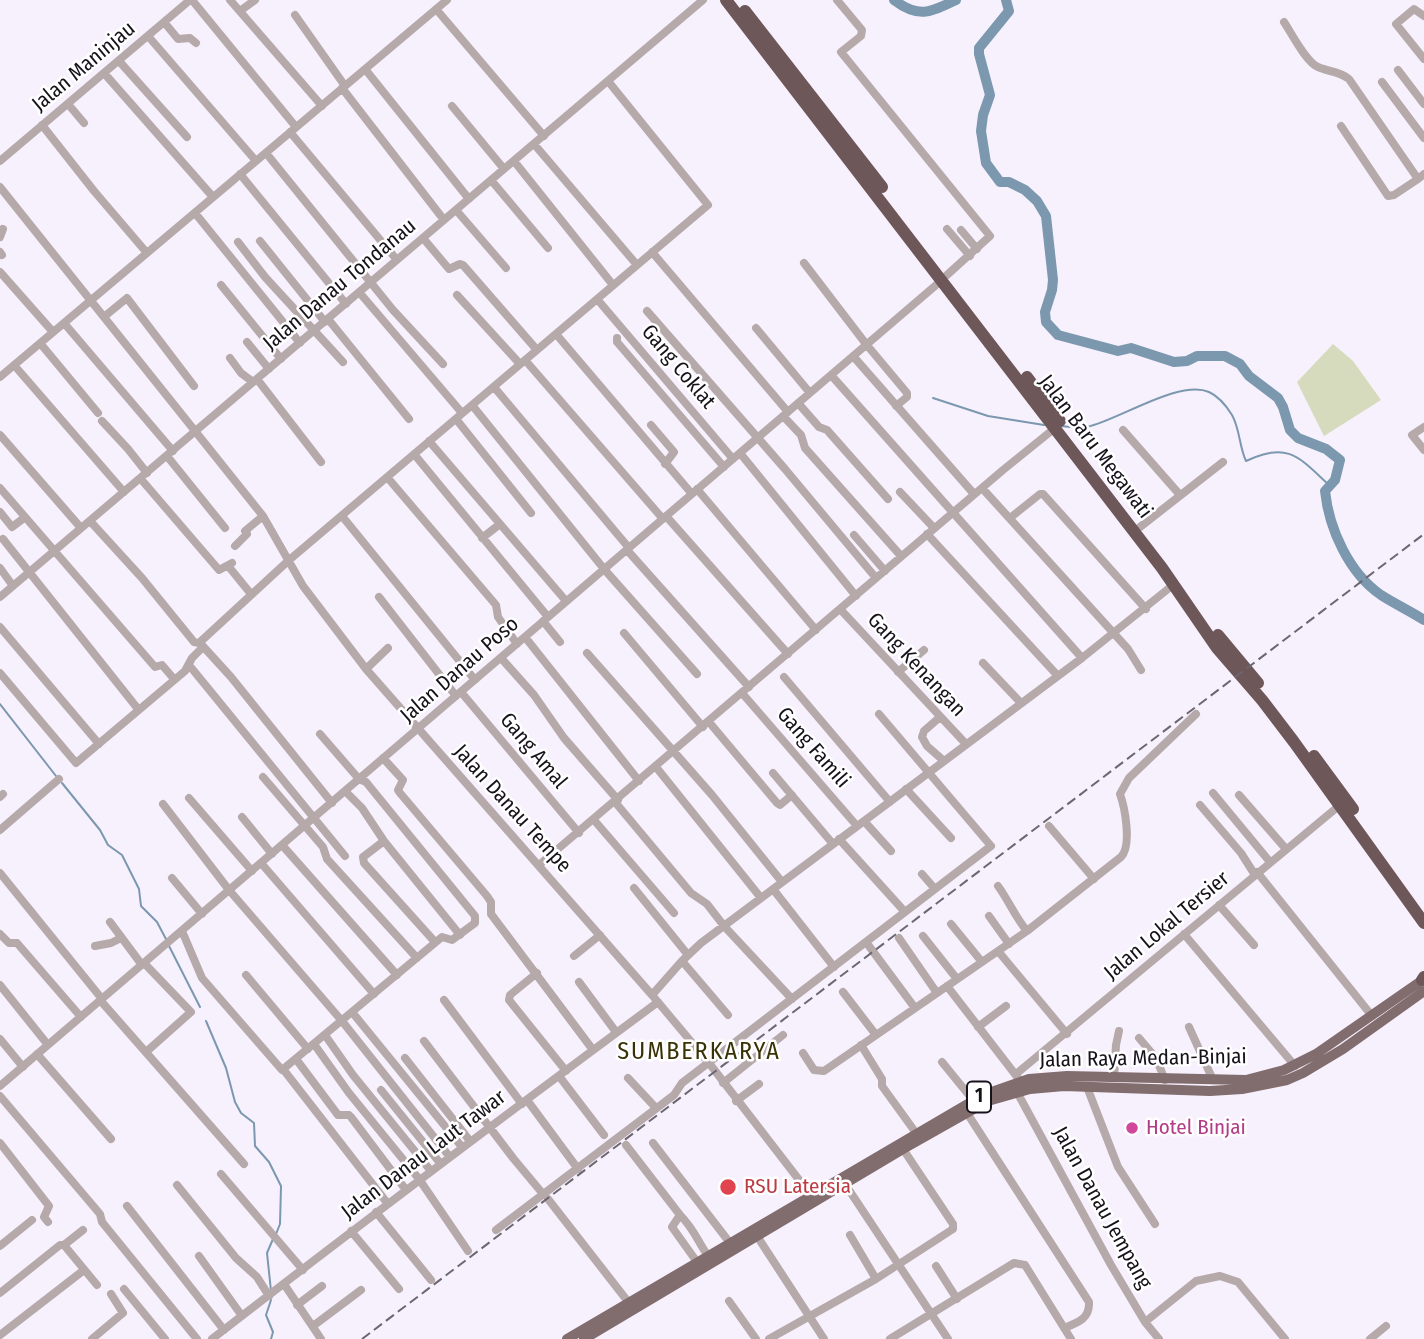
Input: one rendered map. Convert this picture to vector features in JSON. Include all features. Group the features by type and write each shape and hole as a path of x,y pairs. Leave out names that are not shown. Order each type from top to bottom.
{"highway":[{"name":"Jalan Baru Megawati","path":"726,0 830,127"},
{"name":"Jalan Baru Megawati","path":"737,0 830,127 1024,379 1217,648 1262,700 1424,909"},
{"name":"Jalan Baru Megawati","path":"1053,421 1140,527 1201,613 1267,695 1424,923"}],"main road":[{"name":"Jalan Raya Medan-Binjai","path":"584,1339 758,1236 916,1133 973,1100 1005,1086 1067,1076 1246,1080 1295,1066 1423,982"},
{"name":"Jalan Raya Medan-Binjai","path":"567,1339 730,1243 813,1198 845,1184 1018,1083 1210,1091 1242,1089 1287,1080 1343,1049 1423,982"}],"street":[{"name":"Jalan Maninjau","path":"0,161 191,0"},
{"path":"191,0 397,260"},
{"path":"230,0 322,106"},
{"path":"240,11 255,0"},
{"path":"0,377 447,0"},
{"name":"Jalan Danau Tondanau","path":"0,597 703,0"},
{"name":"Jalan Danau Poso","path":"0,1086 970,256 990,236 841,52 861,36 862,30 837,0"},
{"path":"436,9 544,135"},
{"path":"1424,16 1414,9 1396,24 1424,58"},
{"path":"295,15 344,87 444,220"},
{"path":"164,22 178,39 190,38 196,43"},
{"path":"1284,22 1309,61 1316,67 1335,71 1349,79 1421,177 1390,197 1341,126"},
{"path":"148,36 256,161"},
{"path":"119,61 187,137"},
{"path":"365,69 468,199"},
{"path":"1398,70 1424,104"},
{"path":"104,73 213,197"},
{"path":"0,673 75,762 78,762 189,665 201,645 288,561 708,205 608,81"},
{"path":"1382,82 1424,138"},
{"path":"68,104 84,123"},
{"path":"452,106 504,169"},
{"path":"43,125 147,253"},
{"path":"534,144 637,265"},
{"path":"265,153 393,310 443,364"},
{"path":"514,161 613,285"},
{"path":"240,174 346,304"},
{"path":"491,180 548,248"},
{"name":"Jalan Danau Tempe","path":"0,187 262,516 303,586 366,669 655,998 813,1198"},
{"path":"456,210 506,268"},
{"path":"195,213 300,343"},
{"path":"947,229 970,256"},
{"path":"961,230 977,249"},
{"path":"423,238 449,268 464,265 537,349"},
{"path":"260,241 409,419"},
{"path":"238,242 265,277 343,362"},
{"path":"652,252 785,414 801,435 805,448 901,556"},
{"path":"804,262 907,393 907,397 896,406"},
{"path":"0,272 53,332"},
{"path":"220,285 281,359"},
{"path":"359,292 459,416 531,513"},
{"path":"457,295 522,362 788,654"},
{"path":"105,316 127,298 194,386"},
{"name":"Gang Coklat","path":"597,299 856,596"},
{"path":"647,311 876,578"},
{"path":"64,323 170,453 225,528"},
{"path":"756,328 810,393"},
{"path":"555,334 665,464 694,492 816,630"},
{"path":"617,338 617,342 724,467"},
{"path":"247,342 268,369"},
{"path":"40,343 128,449 143,475 219,570 230,565 251,594"},
{"path":"853,356 974,494"},
{"path":"230,359 241,373 255,381 321,462"},
{"path":"14,365 124,492"},
{"path":"831,374 1082,657"},
{"name":"Gang Famili","path":"494,387 745,690 860,824 891,851"},
{"path":"797,403 818,427 827,430 888,499"},
{"path":"472,405 604,569 696,674"},
{"path":"539,865 982,488 1053,421"},
{"path":"651,425 674,452 665,464"},
{"path":"1424,427 1412,435 1424,450"},
{"path":"1124,430 1180,495"},
{"path":"0,435 81,528"},
{"path":"429,441 566,601"},
{"path":"414,454 545,619 559,642"},
{"path":"1140,527 1223,462"},
{"path":"387,477 496,605 498,617 517,644"},
{"path":"0,488 24,519 155,667 162,665 174,679"},
{"path":"982,488 1128,649 1141,670"},
{"path":"900,492 1058,676"},
{"path":"1010,518 1043,494 1146,609"},
{"path":"0,512 12,527 24,519"},
{"path":"235,546 247,534 245,531 262,516"},
{"path":"342,516 475,680"},
{"path":"90,521 142,578 194,642 201,645 230,677 332,803"},
{"path":"482,538 500,524"},
{"path":"854,536 885,571"},
{"path":"3,539 138,709"},
{"path":"0,568 13,586"},
{"name":"Jalan Danau Laut Tawar","path":"212,1339 449,1156 491,1128 616,1032 655,998 685,958 724,926 1058,676 1173,585"},
{"name":"Gang Amal","path":"379,597 458,694 579,833"},
{"name":"Gang Kenangan","path":"840,609 966,744"},
{"path":"0,626 99,744"},
{"path":"624,633 777,803 780,805 792,795"},
{"path":"525,637 639,781"},
{"path":"366,669 388,648"},
{"path":"898,672 924,650"},
{"path":"587,653 712,796 782,882"},
{"path":"501,658 534,695 565,738 691,893 705,901 724,926 792,999"},
{"path":"984,663 1021,703"},
{"path":"189,665 345,856"},
{"path":"785,677 890,802"},
{"path":"496,1230 545,1196 674,1095 682,1083 990,846 879,714"},
{"path":"803,1054 813,1068 820,1072 1009,944 1125,853 1126,828 1120,794 1126,783 1196,714"},
{"path":"940,717 922,737 927,746 944,761"},
{"path":"283,1069 435,942 442,937 452,940 475,923 475,916 366,782 359,779 320,734"},
{"path":"383,758 404,780 398,790 400,793 487,896 491,902 491,914 593,1050"},
{"path":"656,767 761,898"},
{"path":"773,773 905,912"},
{"path":"263,777 323,847 327,859 417,958"},
{"path":"0,830 58,779"},
{"path":"906,789 951,838"},
{"path":"345,792 362,808 384,841 460,935"},
{"path":"1213,793 1270,862"},
{"path":"1239,795 1286,849"},
{"path":"189,798 252,871"},
{"name":"Jalan Lokal Tersier","path":"1018,1083 1067,1034 1340,800"},
{"path":"163,804 229,890 342,1020 449,1156"},
{"path":"1200,805 1372,1016"},
{"path":"242,817 272,853"},
{"path":"594,820 674,913"},
{"path":"1049,826 1094,879"},
{"path":"384,841 363,857 364,863 435,942"},
{"path":"282,845 397,975"},
{"path":"261,863 374,994"},
{"path":"0,873 101,1000 244,1164"},
{"path":"922,874 935,889"},
{"path":"172,878 202,914"},
{"path":"998,886 1013,914 1027,931"},
{"path":"634,888 728,1015"},
{"path":"773,889 834,967"},
{"path":"1219,905 1254,945"},
{"path":"989,915 1009,944"},
{"path":"110,922 143,964 191,1012 146,1052"},
{"path":"951,924 982,962"},
{"path":"181,931 202,978 279,1069 283,1069 388,1204"},
{"path":"0,934 9,943 17,943 81,1017"},
{"path":"1184,934 1295,1066"},
{"path":"574,956 600,935"},
{"path":"923,936 957,979"},
{"path":"95,946 121,938"},
{"path":"899,938 937,993"},
{"path":"866,942 915,1008"},
{"path":"998,951 1067,1034"},
{"path":"537,974 510,995 509,1000 604,1135"},
{"path":"246,975 311,1046 419,1179 468,1251"},
{"path":"579,982 616,1032"},
{"path":"0,985 48,1045"},
{"name":"Jalan Danau Jempang","path":"947,986 1018,1083 1111,1265 1145,1322 1159,1339"},
{"path":"843,992 876,1035"},
{"path":"444,1000 578,1169"},
{"path":"978,1027 1006,1006"},
{"path":"352,1012 466,1144"},
{"path":"1189,1027 1213,1080"},
{"path":"1114,1078 1119,1031"},
{"path":"325,1035 353,1075 431,1171"},
{"path":"723,1083 783,1035"},
{"path":"1139,1038 1156,1058 1165,1080"},
{"path":"0,1039 23,1067"},
{"path":"424,1041 629,1303"},
{"path":"861,1045 882,1079 882,1086 916,1133"},
{"path":"37,1054 111,1139"},
{"path":"405,1058 466,1144"},
{"path":"296,1059 338,1115 351,1117 406,1190"},
{"path":"942,1062 973,1100"},
{"path":"628,1078 656,1108"},
{"path":"736,1101 759,1084"},
{"path":"1087,1087 1116,1165 1155,1224"},
{"path":"380,1090 440,1163"},
{"path":"0,1096 100,1214 102,1222 197,1339"},
{"path":"968,1113 1089,1302 1089,1309 1082,1319 1063,1328"},
{"path":"0,1143 49,1206 44,1217 48,1222"},
{"path":"653,1143 730,1243"},
{"path":"626,1145 680,1215 695,1230 699,1243 708,1256"},
{"path":"769,1339 876,1279 953,1227 903,1149"},
{"path":"221,1174 303,1270"},
{"path":"845,1184 948,1339"},
{"path":"177,1185 236,1258 257,1278 297,1305 321,1339"},
{"path":"127,1206 224,1330"},
{"path":"376,1212 431,1280"},
{"path":"680,1215 671,1227 697,1262"},
{"path":"0,1246 32,1220"},
{"path":"0,1293 83,1230"},
{"path":"351,1231 399,1289"},
{"path":"850,1234 876,1279"},
{"path":"758,1236 824,1339"},
{"path":"64,1245 97,1284"},
{"path":"199,1256 242,1316"},
{"path":"890,1339 1014,1263 1020,1262 1025,1265 1070,1339"},
{"path":"936,1266 957,1299"},
{"path":"0,1335 84,1270"},
{"path":"1145,1322 1195,1281 1220,1276 1238,1283 1285,1339"},
{"path":"297,1305 322,1286"},
{"path":"124,1289 165,1339"},
{"path":"313,1326 361,1290"},
{"path":"92,1339 123,1313 111,1294"},
{"path":"729,1301 756,1339"},
{"path":"1370,1339 1386,1326"}],"green space":[{"path":"1333,344 1353,361 1381,400 1324,436 1297,382"}],"waterway":[{"path":"894,0 918,12 939,8 956,0"},
{"path":"1006,0 1009,11 979,48 990,95 981,131 986,163 1000,182 1009,182 1025,190 1037,201 1046,216 1053,280 1045,312 1046,322 1058,335 1118,351 1131,348 1174,362 1187,361 1197,356 1225,356 1240,364 1249,376 1278,398 1290,430 1298,438 1326,449 1340,460 1335,480 1325,491 1327,505 1342,549 1359,575 1381,595 1424,620"},
{"path":"1060,426 1087,427 1166,396 1196,389 1216,396 1232,415 1246,461 1272,452 1283,452 1301,460 1329,485"},
{"path":"933,398 988,416 1044,425"},
{"path":"0,704 56,776"},
{"path":"62,783 100,830 108,845 122,855 139,889 141,906 157,922 167,941"},
{"path":"169,946 200,1007"},
{"path":"206,1021 226,1068 235,1102 241,1113 254,1123 255,1146 269,1162 281,1186 280,1224 276,1234"},
{"path":"271,1291 267,1253 273,1239"},
{"path":"271,1300 266,1315 273,1332 271,1339"}],"railway":[{"path":"362,1339 1424,534"}],"place":[{"name":"Hotel Binjai","path":"1132,1128"},
{"name":"RSU Latersia","path":"728,1187"}],"district":[{"name":"SUMBERKARYA","path":"699,1052"}]}
